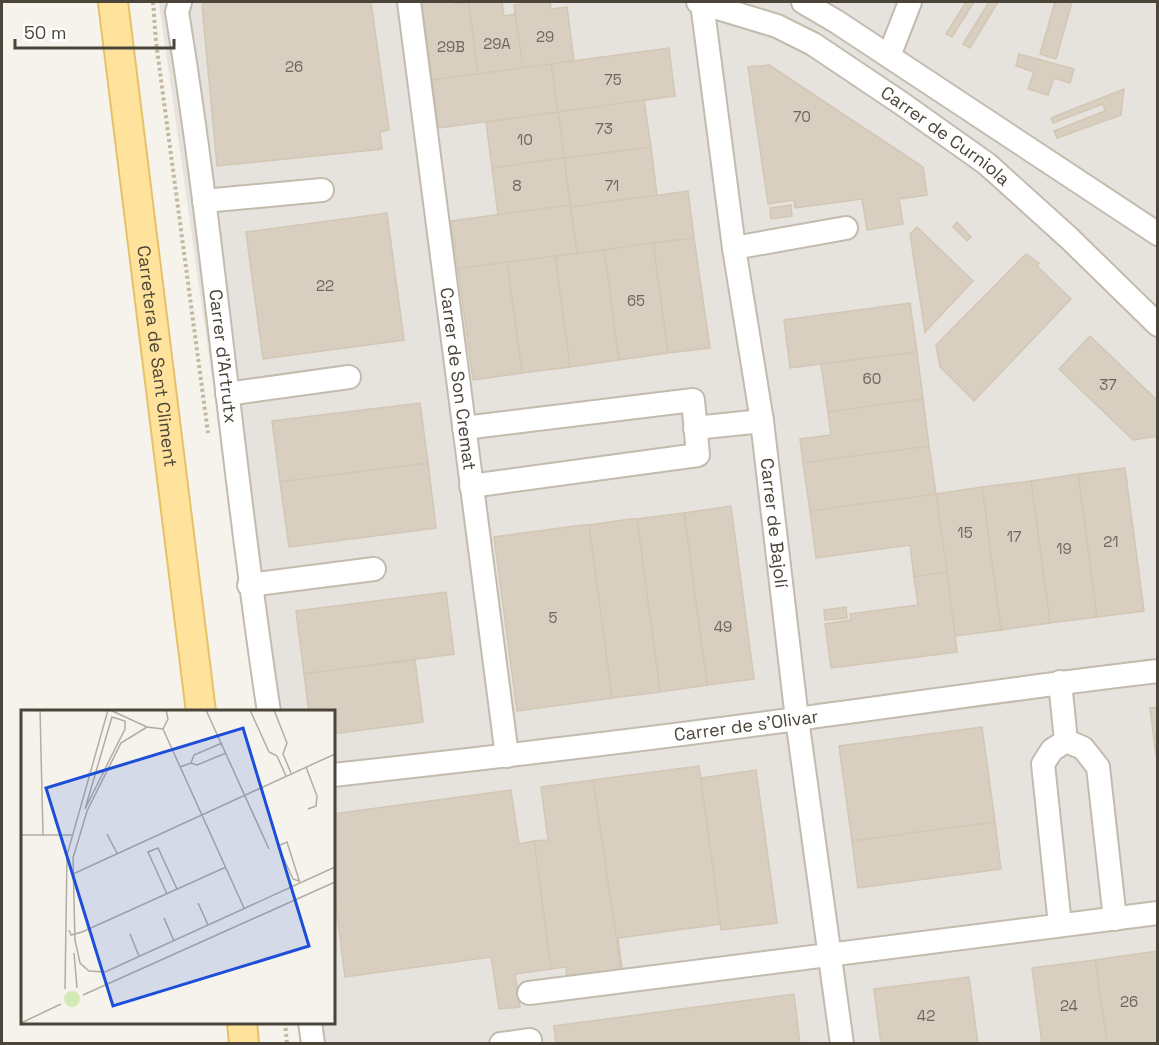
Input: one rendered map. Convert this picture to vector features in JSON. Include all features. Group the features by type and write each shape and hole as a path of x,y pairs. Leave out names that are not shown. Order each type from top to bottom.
{"main road":[{"name":"Carretera de Sant Climent","path":"112,2 201,710"},
{"path":"242,1024 244,1044"}],"street":[{"name":"Carrer d'Artrutx","path":"180,2 177,12 193,111 249,585 269,710"},
{"name":"Carrer de Son Cremat","path":"409,2 507,756"},
{"name":"Carrer de Curniola","path":"700,2 777,26 813,44 987,164 1072,233 1158,325"},
{"name":"Carrer de Bajolí","path":"700,2 734,248 762,421 796,719 842,1044"},
{"name":"Carrer de Curniola","path":"802,2 1158,234"},
{"path":"889,57 910,2"},
{"path":"1158,250 1003,148 995,158 1072,233 1158,306"},
{"path":"204,201 322,190"},
{"path":"734,248 846,228"},
{"path":"227,394 350,377"},
{"path":"464,428 693,400 698,455 471,486"},
{"path":"695,428 762,421"},
{"path":"249,585 374,569"},
{"name":"Carrer de s'Olivar","path":"334,775 507,756 1158,671"},
{"path":"1060,682 1066,741"},
{"path":"1066,741 1083,748 1098,767 1115,919"},
{"path":"1060,926 1044,764 1052,750 1066,741"},
{"path":"529,993 1158,913"},
{"path":"310,1024 313,1044"},
{"path":"501,1044 530,1040 530,1044"}],"path":[{"path":"153,2 156,42 210,443"},
{"path":"285,1024 287,1044"}],"shaded area":[{"path":"159,2 1157,2 1157,1043 306,1043 303,1024 334,1024 334,710 259,710"}],"building":[{"path":"206,2 371,2 389,130 380,132 382,149 217,166 202,5"},
{"path":"422,2 454,2 454,4 469,2 478,74 432,80"},
{"path":"469,2 502,2 504,16 515,14 523,68 478,74"},
{"path":"523,2 550,2 551,9 567,7 574,61 523,68 514,5 523,4"},
{"path":"966,2 974,2 952,37 946,34"},
{"path":"989,2 998,2 970,48 963,44"},
{"path":"1055,2 1072,2 1056,59 1040,54"},
{"path":"669,48 675,96 558,112 551,64"},
{"path":"1019,54 1074,69 1070,83 1054,78 1048,95 1028,89 1034,72 1016,66"},
{"path":"551,64 558,112 439,128 432,80"},
{"path":"769,65 923,167 927,195 899,199 903,224 867,230 862,199 795,208 794,200 768,204 748,67"},
{"path":"1124,89 1121,115 1057,138 1054,131 1105,111 1103,104 1053,123 1051,118"},
{"path":"644,100 651,147 564,158 558,112"},
{"path":"558,112 564,158 492,168 486,122"},
{"path":"651,147 657,195 571,207 564,158"},
{"path":"564,158 570,205 498,215 492,168"},
{"path":"688,191 694,238 577,253 571,207"},
{"path":"570,205 577,253 458,269 451,221"},
{"path":"791,205 792,216 771,219 770,208"},
{"path":"387,213 404,340 263,359 246,232"},
{"path":"957,222 971,237 967,241 953,227"},
{"path":"917,227 973,281 925,332 910,234"},
{"path":"694,238 710,348 668,353 653,243"},
{"path":"653,243 668,353 619,360 604,250"},
{"path":"604,250 619,360 570,367 555,256"},
{"path":"1026,254 1039,263 1037,266 1071,299 974,401 940,367 936,345"},
{"path":"555,256 570,367 522,373 507,262"},
{"path":"507,262 522,373 473,380 458,269"},
{"path":"910,303 917,352 790,368 784,320"},
{"path":"1090,336 1158,401 1158,436 1133,440 1059,369"},
{"path":"917,352 923,399 828,412 821,364"},
{"path":"923,399 929,446 803,463 800,439 831,435 828,412"},
{"path":"420,403 428,463 280,482 272,421"},
{"path":"929,446 936,494 810,511 803,463"},
{"path":"428,463 436,528 289,547 280,482"},
{"path":"1125,468 1144,611 1097,617 1078,474"},
{"path":"1078,474 1097,617 1050,623 1031,481"},
{"path":"1031,481 1050,623 1001,630 982,487"},
{"path":"982,487 1001,630 955,636 936,494"},
{"path":"936,494 947,572 914,577 910,545 816,558 810,511"},
{"path":"731,506 754,679 707,685 684,513"},
{"path":"684,513 707,685 660,692 637,519"},
{"path":"637,519 660,692 612,698 589,525"},
{"path":"589,525 612,698 517,711 494,537"},
{"path":"947,572 957,652 831,668 825,624 851,620 850,614 918,605 914,577"},
{"path":"446,592 454,654 304,674 296,611"},
{"path":"846,607 847,618 825,620 824,610"},
{"path":"415,660 423,722 334,734 334,710 309,710 304,674"},
{"path":"1158,707 1158,755 1156,755 1150,708"},
{"path":"982,727 995,822 852,841 839,746"},
{"path":"699,766 721,924 618,938 621,970 593,780"},
{"path":"756,770 777,923 721,930 701,778"},
{"path":"593,780 621,970 567,977 566,967 551,969 534,841 548,840 541,787"},
{"path":"511,790 519,844 534,841 551,969 515,974 520,1007 499,1009 491,957 345,977 334,891 334,814"},
{"path":"995,822 1001,869 858,888 852,841"},
{"path":"1157,951 1158,1044 1107,1044 1095,960"},
{"path":"1095,960 1107,1044 1042,1044 1032,968"},
{"path":"969,977 978,1044 881,1044 874,989"},
{"path":"794,994 800,1044 556,1044 554,1026"}]}
